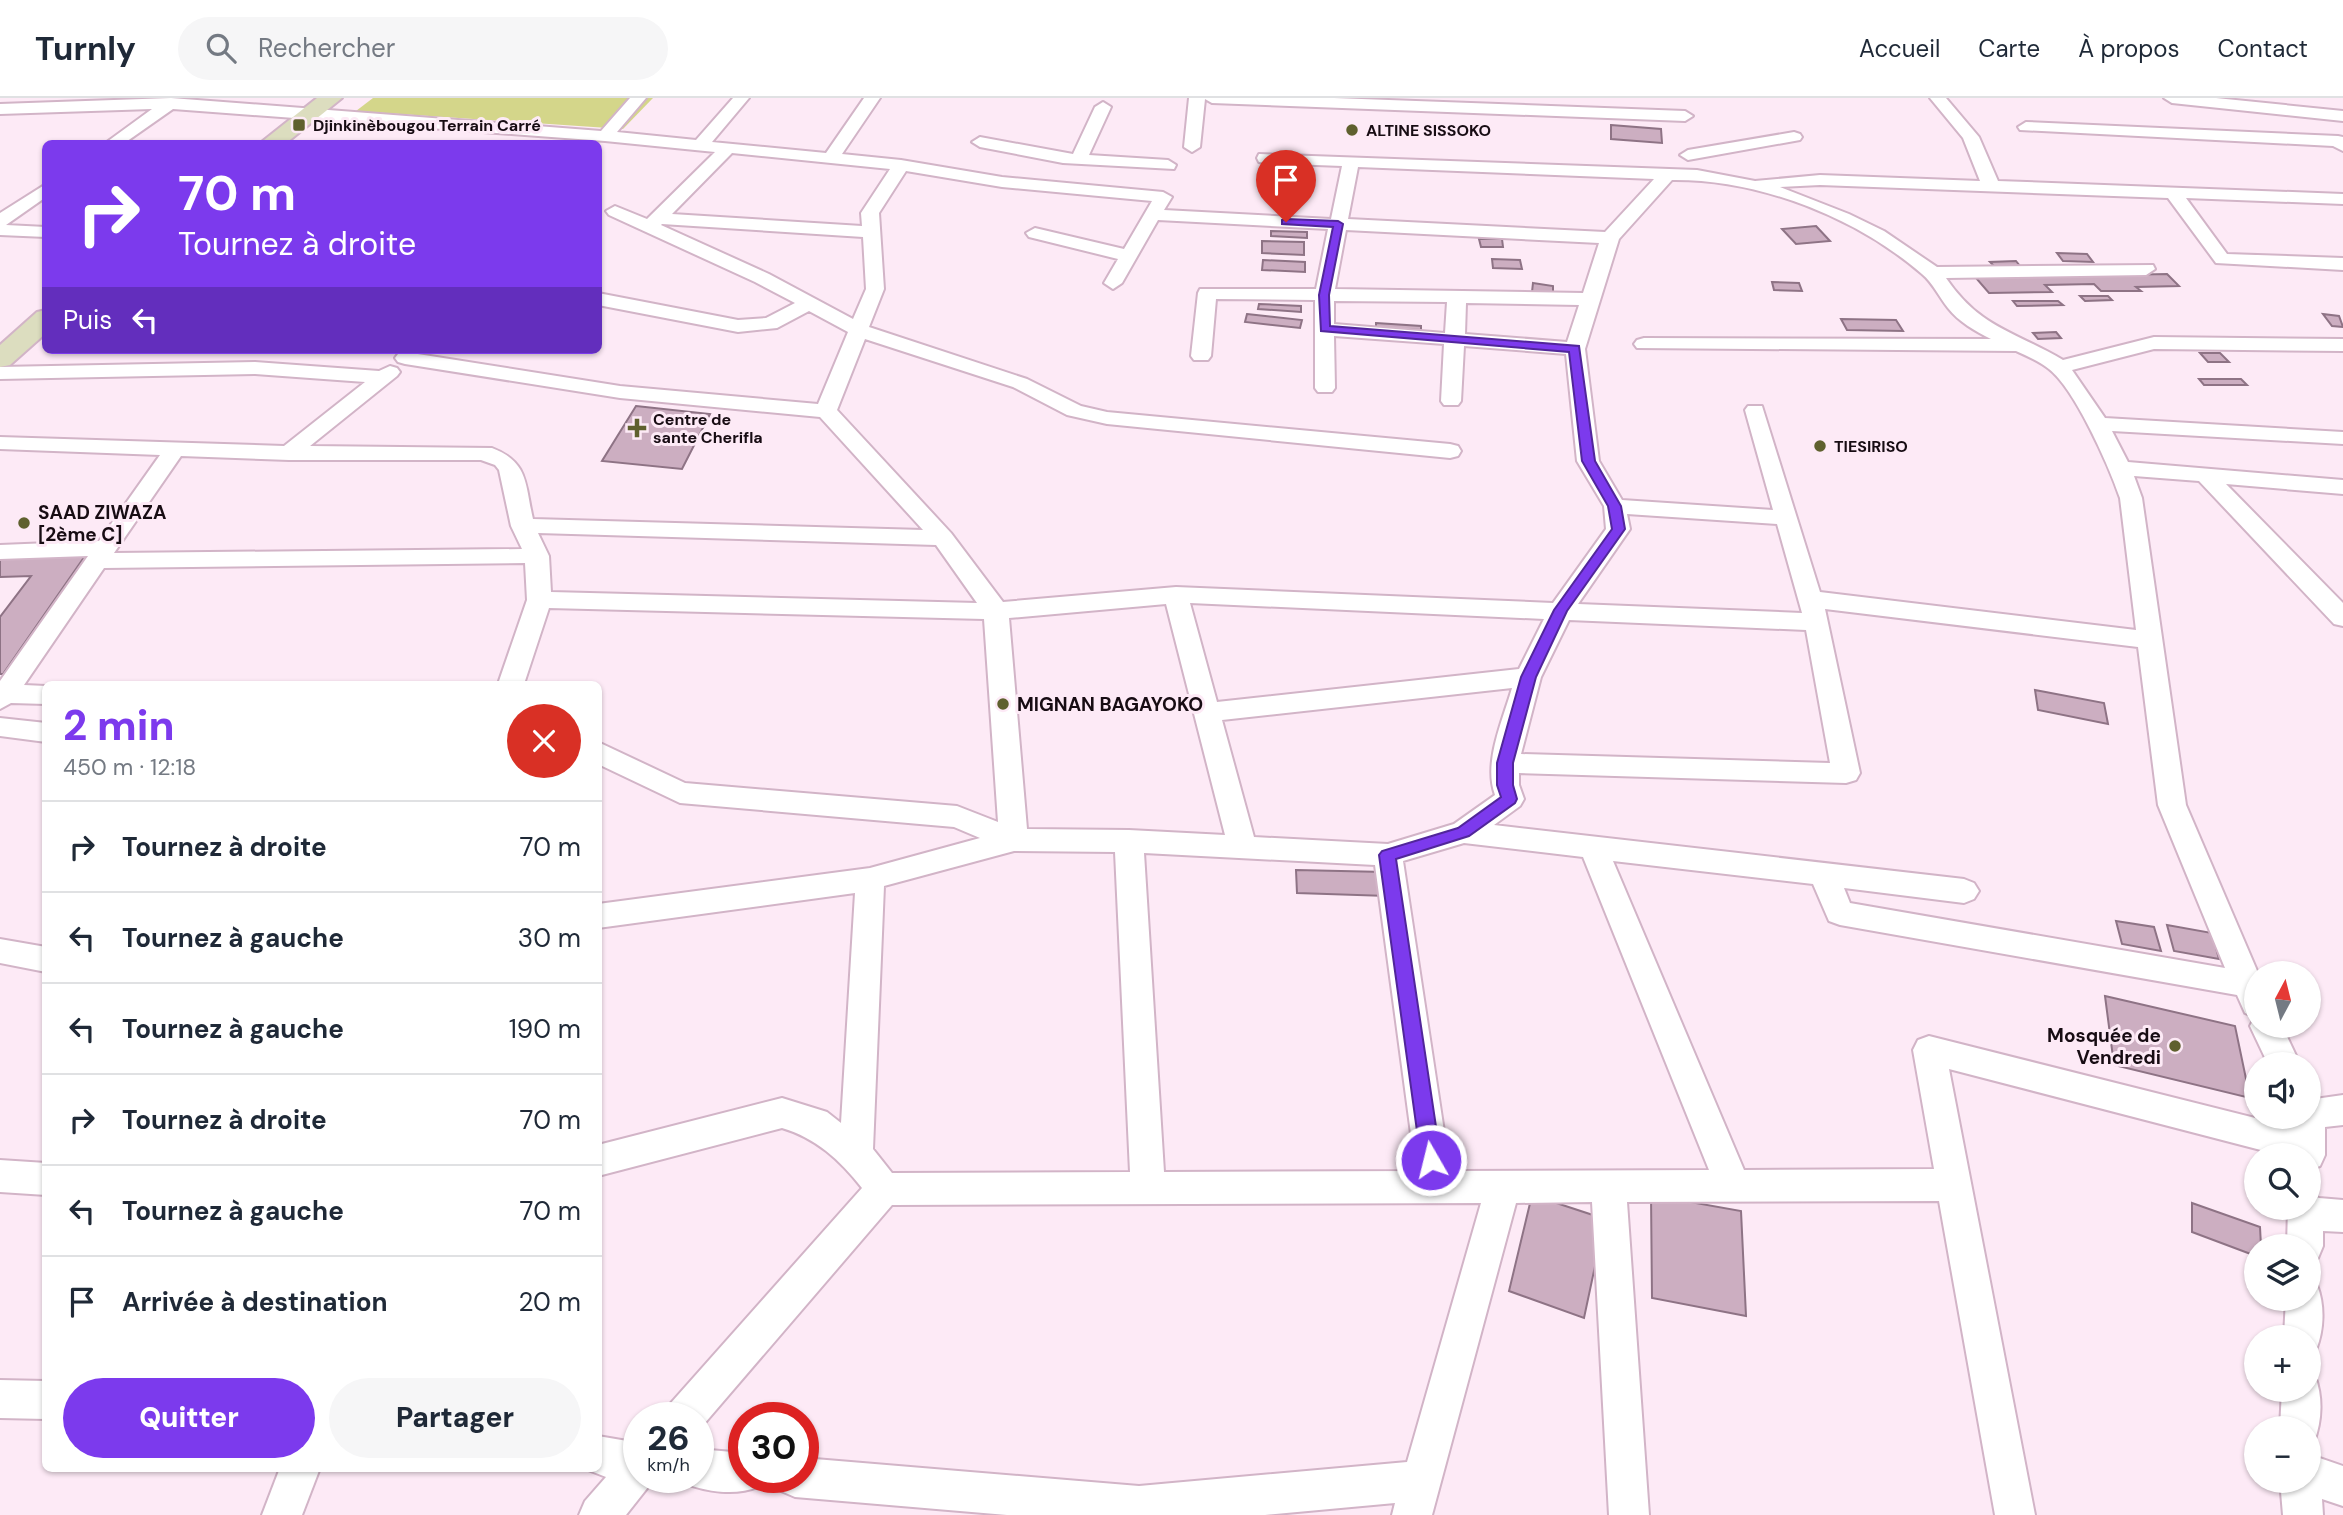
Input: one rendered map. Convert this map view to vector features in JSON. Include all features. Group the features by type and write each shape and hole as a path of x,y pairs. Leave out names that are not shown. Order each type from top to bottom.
{"street":[{"path":"275,140 331,98"},
{"path":"605,136 638,98"},
{"path":"700,145 741,98"},
{"path":"831,158 872,98"},
{"path":"1192,147 1197,98"},
{"path":"1212,98 1354,101 1687,143 1794,137"},
{"path":"602,915 870,879 1014,840 1129,841 1388,855 1464,832 1510,799 1505,785 1505,763 1528,677 1561,610 1618,529 1615,506 1588,461 1575,349 1609,238 1667,175 1687,143 1683,98"},
{"path":"1938,98 1971,136 1991,186"},
{"path":"2172,98 2343,117"},
{"path":"118,140 175,101"},
{"path":"0,109 175,101 308,115 700,145 901,165 1021,184 1163,197 1113,283"},
{"path":"1079,159 1103,107"},
{"path":"0,127 29,109"},
{"path":"2026,127 2338,141 2343,146"},
{"path":"980,142 1079,159 1168,165"},
{"path":"1687,143 1750,184 1849,219 1894,245 1932,273 1959,309 2059,367 2099,424 2121,468 2131,498 2172,805 2244,977"},
{"path":"653,222 728,148"},
{"path":"939,172 956,165 1010,164 1018,149"},
{"path":"1265,158 1667,175"},
{"path":"1325,388 1324,295 1351,161"},
{"path":"826,411 874,289 870,213 901,165"},
{"path":"1750,184 1820,180 2343,199"},
{"path":"1007,198 1021,184"},
{"path":"0,221 42,192"},
{"path":"2173,193 2221,259 2343,264"},
{"path":"607,209 653,222 858,330 1020,383 1074,411 1107,418 1450,452"},
{"path":"1154,215 1609,238"},
{"path":"653,222 872,232"},
{"path":"0,230 42,232"},
{"path":"1035,233 1129,256"},
{"path":"1932,273 2146,269"},
{"path":"1201,356 1207,293 1590,299"},
{"path":"1451,401 1457,297"},
{"path":"602,300 738,326 770,324 808,304"},
{"path":"0,359 42,322"},
{"path":"1325,329 1575,349"},
{"path":"2059,367 2154,343 2343,345"},
{"path":"1644,344 2020,345"},
{"path":"289,453 410,354 620,392 826,411 943,538 996,611 1014,840"},
{"path":"0,373 255,368 384,377"},
{"path":"1505,763 1846,773 1814,611 1755,410"},
{"path":"2099,424 2343,438"},
{"path":"0,443 289,453 485,453 503,460 510,470 523,526 537,556 539,600 512,681"},
{"path":"2,697 176,449"},
{"path":"2121,468 2343,487"},
{"path":"2205,475 2343,618"},
{"path":"1615,506 1787,518"},
{"path":"523,526 943,538"},
{"path":"0,552 537,556"},
{"path":"539,600 996,611 1176,595 1561,610 1814,611 2150,640"},
{"path":"1176,595 1242,847"},
{"path":"1207,712 1528,677"},
{"path":"2,697 42,695"},
{"path":"0,727 42,732"},
{"path":"602,753 680,793 957,817 1014,840"},
{"path":"1464,832 1964,891"},
{"path":"1129,841 1148,1188"},
{"path":"1592,847 1733,1186"},
{"path":"1388,855 1435,1187"},
{"path":"1824,874 1840,913 2244,993"},
{"path":"856,1154 870,879"},
{"path":"0,951 42,959"},
{"path":"2015,1515 1929,1050 2308,1133 2343,1110"},
{"path":"602,1160 782,1113 815,1123 856,1154 884,1189"},
{"path":"0,1176 42,1178"},
{"path":"698,1402 884,1189 1955,1185"},
{"path":"1609,1186 1629,1515"},
{"path":"819,1479 1139,1506 1418,1498 1503,1187"},
{"path":"2306,1222 2343,1216"},
{"path":"0,1399 42,1400"},
{"path":"602,1457 623,1460"},
{"path":"282,1515 298,1472"},
{"path":"2321,1478 2343,1486"},
{"path":"599,1515 623,1488"},
{"path":"2301,1493 2303,1515"}],"green space":[{"path":"373,98 653,98 623,129 356,111"}],"building":[{"path":"1611,125 1661,129 1662,143 1611,139"},
{"path":"1816,226 1830,241 1796,244 1782,229"},
{"path":"1271,231 1307,232 1307,238 1271,236"},
{"path":"1479,239 1502,239 1503,247 1481,247"},
{"path":"1262,241 1304,242 1304,255 1262,253"},
{"path":"2057,253 2087,254 2093,262 2063,261"},
{"path":"1492,259 1520,260 1522,269 1493,268"},
{"path":"1263,260 1305,262 1305,272 1262,270"},
{"path":"2016,261 2020,266 1994,266 1990,262"},
{"path":"2167,274 2179,286 2136,287 2141,291 2101,291 2094,284 2045,285 2052,292 1989,293 1976,278"},
{"path":"1772,282 1799,283 1802,291 1774,290"},
{"path":"1533,283 1553,286 1553,294 1532,292"},
{"path":"2080,296 2108,296 2112,300 2085,301"},
{"path":"2013,301 2058,301 2063,305 2017,306"},
{"path":"1259,304 1301,306 1301,312 1258,309"},
{"path":"1247,314 1302,320 1300,328 1245,322"},
{"path":"2323,314 2339,316 2343,327 2332,326"},
{"path":"1841,319 1896,320 1903,331 1847,330"},
{"path":"1376,323 1421,326 1421,330 1376,328"},
{"path":"2056,332 2061,338 2038,339 2033,333"},
{"path":"2200,353 2220,353 2229,362 2208,362"},
{"path":"2199,379 2241,379 2247,385 2204,385"},
{"path":"636,406 710,414 682,469 602,461"},
{"path":"87,553 3,674 0,674 0,617 31,576 0,577 0,556"},
{"path":"2035,690 2104,703 2108,724 2038,710"},
{"path":"1296,870 1385,872 1387,896 1297,893"},
{"path":"2116,921 2154,927 2161,951 2122,944"},
{"path":"2167,925 2212,933 2219,959 2174,951"},
{"name":"Mosquée de Vendredi","path":"2105,996 2235,1026 2244,1069 2244,1097 2114,1065"},
{"path":"1532,1195 1605,1219 1584,1318 1509,1291"},
{"path":"1651,1195 1741,1211 1746,1316 1652,1298"},
{"path":"2192,1203 2260,1227 2260,1234 2244,1234 2244,1252 2192,1232"}],"place":[{"name":"Djinkinèbougou Terrain Carré","path":"299,125"},
{"name":"ALTINE SISSOKO","path":"1352,130"},
{"name":"Centre de sante Cherifla","path":"637,428"},
{"name":"TIESIRISO","path":"1820,446"},
{"name":"SAAD ZIWAZA [2ème C]","path":"24,523"},
{"name":"MIGNAN BAGAYOKO","path":"1003,704"},
{"name":"Mosquée de Vendredi","path":"2175,1046"}],"route":[{"path":"1286,222 1338,224 1324,295 1325,329 1575,349 1588,461 1615,506 1618,529 1561,610 1528,677 1505,763 1505,785 1510,799 1464,832 1388,855 1431,1160"}]}
